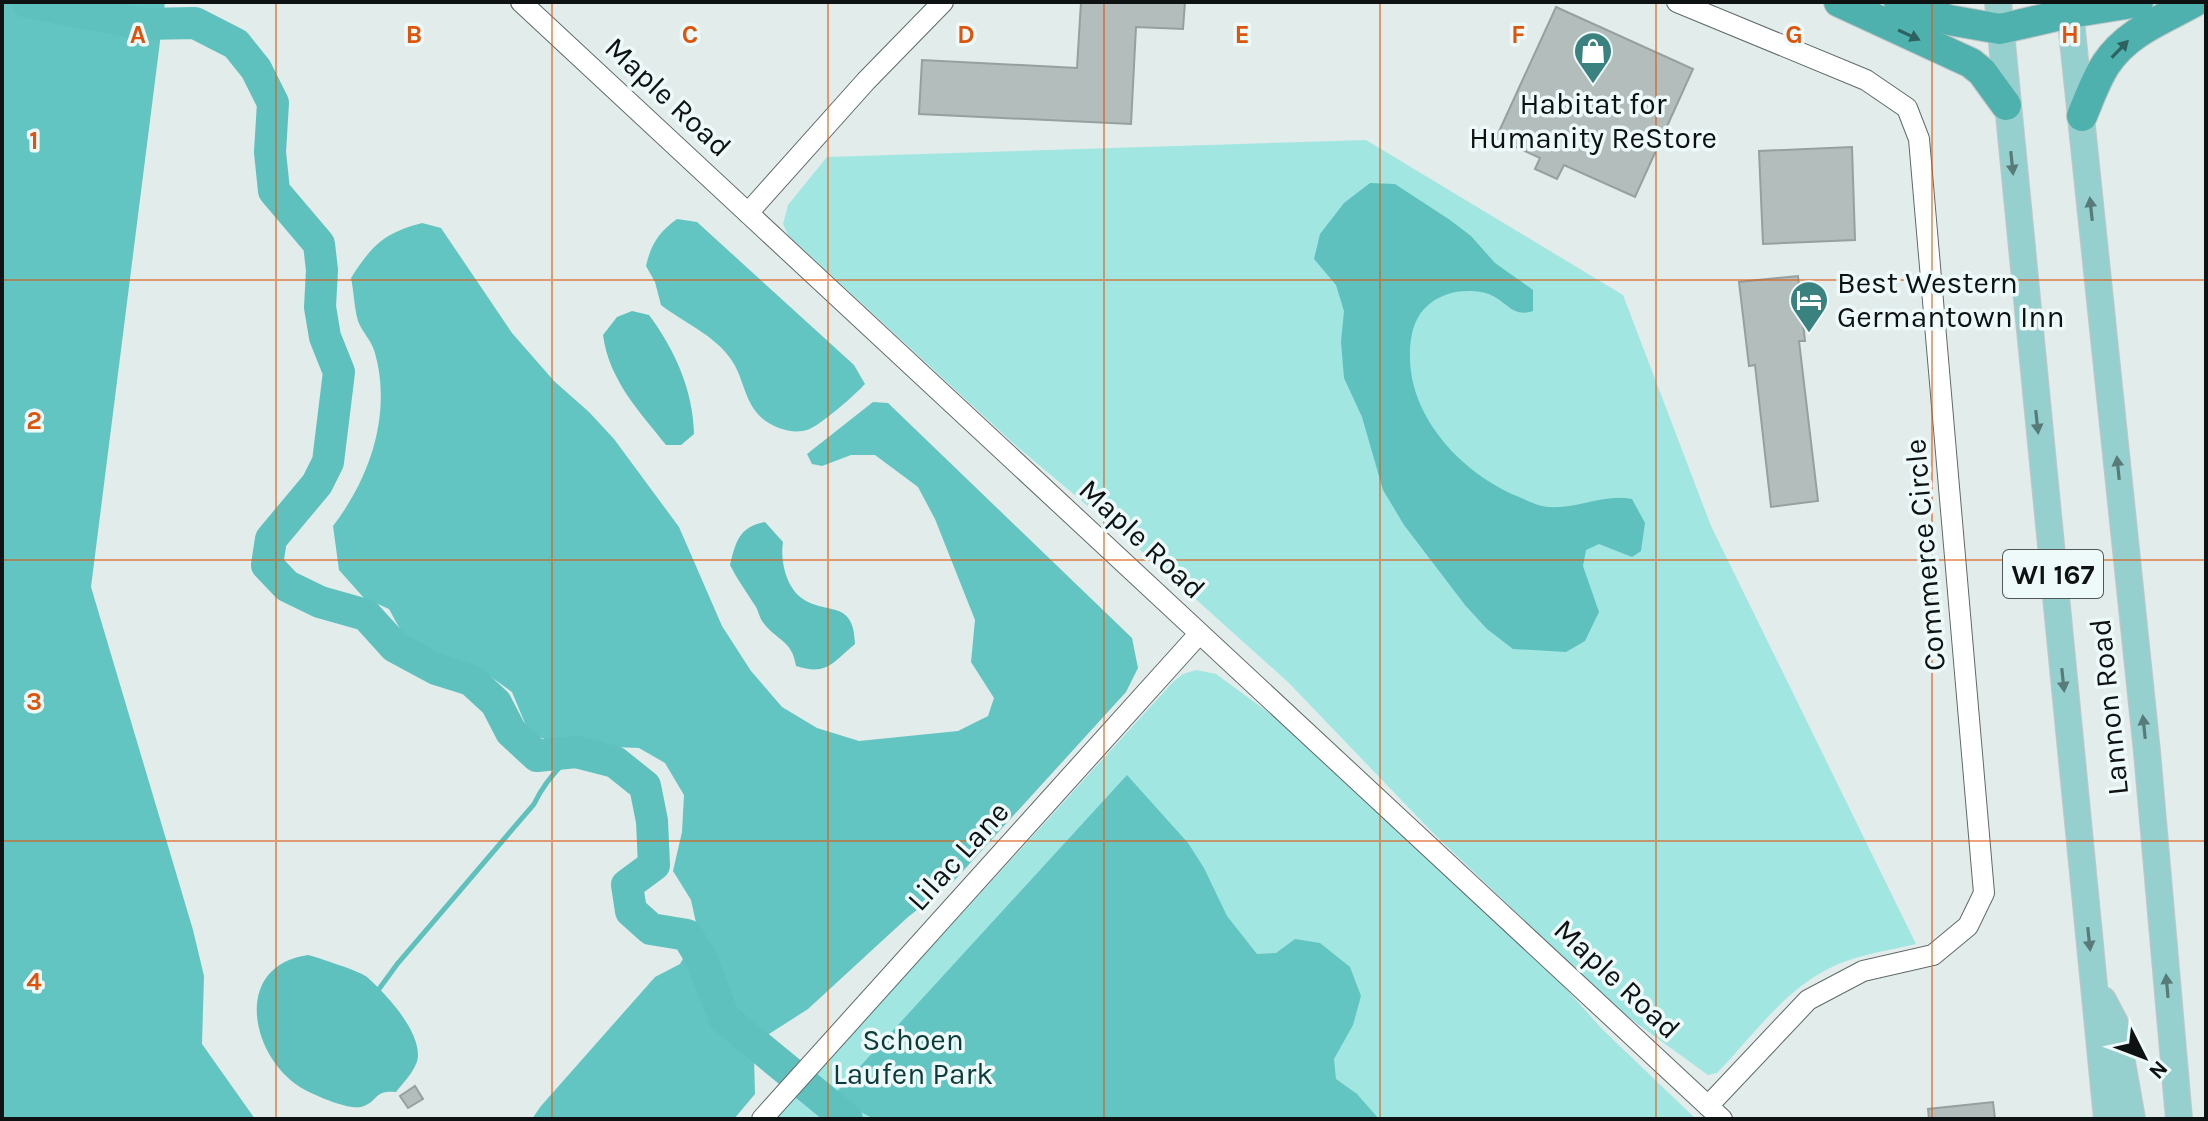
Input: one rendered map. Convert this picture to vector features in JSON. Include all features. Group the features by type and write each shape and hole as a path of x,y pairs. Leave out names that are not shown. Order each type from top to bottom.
{"highway":[{"path":"1839,2 1971,63 1982,72 2006,105"},
{"path":"1899,2 1949,20 1999,16 2062,5 2138,2"},
{"path":"2082,116 2105,65 2119,47 2138,31 2194,2"}],"main road":[{"name":"Lannon Road","path":"2062,5 2082,116 2147,752 2179,1118"},
{"name":"Lannon Road","path":"1999,16 2107,1119"},
{"path":"2094,983 2115,1023 2132,1119"}],"street":[{"name":"Maple Road","path":"521,2 1715,1112"},
{"path":"748,213 866,81 943,2"},
{"name":"Commerce Circle","path":"1677,2 1866,80 1907,108 1919,139 1984,893 1968,926 1933,955 1863,971 1808,1000 1715,1112"},
{"name":"Lilac Lane","path":"762,1119 1199,634"}],"green space":[{"path":"2,2 165,2 91,587 193,930 204,976 202,1044 255,1119 2,1119"},
{"path":"1366,140 1623,295 1711,526 1916,944 1848,961 1810,980 1768,1017 1717,1073 1708,1075 1617,1009 1432,832 1288,682 1151,559 1014,444 788,235 783,224 788,205 827,157"},
{"path":"677,219 697,222 854,365 865,384 829,416 807,430 787,430 761,418 723,350 661,305 655,282 646,266 657,239"},
{"path":"422,223 441,228 512,333 554,381 614,439 679,527 722,626 751,671 782,707 817,728 859,741 958,731 988,716 994,698 971,662 975,620 935,519 918,487 875,455 851,455 822,466 812,464 807,454 873,402 888,403 1132,638 1138,668 1126,692 953,882 908,917 808,1009 769,1034 754,1057 755,1094 734,1119 532,1119 655,977 680,964 698,932 691,900 673,871 682,832 684,795 665,763 639,748 560,745 529,733 512,692 484,672 462,668 407,642 389,609 364,598 339,570 333,526 358,487 367,466 379,422 381,399 375,353 358,321 351,278 380,242 398,231"},
{"name":"Schoen Laufen Park","path":"1196,670 1216,674 1298,734 1544,964 1602,1029 1696,1119 775,1119 1173,682 1183,674"},
{"name":"Schoen Laufen Park","path":"1127,775 1188,843 1227,916 1257,954 1276,953 1295,939 1320,943 1350,967 1361,996 1353,1025 1334,1059 1336,1079 1357,1094 1379,1119 874,1119 832,1097"}],"shaded area":[{"path":"1370,183 1395,184 1450,220 1471,236 1495,263 1533,290 1533,311 1526,313 1510,308 1491,295 1464,291 1438,298 1418,317 1410,344 1412,378 1429,422 1443,441 1478,474 1533,503 1553,507 1609,498 1632,499 1645,523 1641,551 1632,557 1599,544 1586,550 1583,566 1599,612 1585,641 1566,652 1513,649 1487,629 1404,525 1383,490 1362,417 1344,378 1341,342 1344,311 1336,285 1314,259 1320,234 1344,203"},
{"path":"632,311 649,315 681,371 690,402 694,434 681,445 666,445 618,381 606,351 603,335 617,317"},
{"path":"765,522 783,542 782,557 786,573 797,594 812,604 838,611 850,620 855,644 828,666 806,669 796,666 791,650 767,628 730,565 744,531"},
{"path":"308,955 367,977 407,1023 418,1055 416,1065 396,1092 380,1094 364,1106 343,1105 305,1090 286,1076 272,1058 257,1016 259,995 267,977 283,963"}],"building":[{"path":"1081,2 1185,2 1183,29 1136,27 1131,124 919,114 922,60 1077,68"},
{"path":"1556,7 1693,69 1635,197 1564,165 1557,179 1535,169 1540,158 1496,138"},
{"path":"1852,147 1855,240 1763,244 1759,151"},
{"path":"1798,276 1805,341 1799,341 1818,501 1771,507 1755,365 1749,366 1739,282"},
{"path":"415,1086 423,1099 408,1108 400,1096"},
{"path":"1993,1102 1995,1119 1929,1119 1928,1109"}],"waterway":[{"path":"27,2 142,24 195,23 236,44 256,69 273,103 270,152 274,191 319,244 322,270 320,307 325,337 339,372 328,462 317,484 271,539 267,565 287,586 320,602 366,615 395,647 436,669 471,680 496,703 511,732 537,756 576,752 615,762 645,786 652,821 654,865 627,885 631,911 651,929 687,935 701,958 724,1018 847,1119"},
{"path":"379,989 534,804 552,776 576,752"}],"place":[{"name":"Habitat for Humanity ReStore","path":"1593,85"},
{"name":"Best Western Germantown Inn","path":"1809,334"}]}
